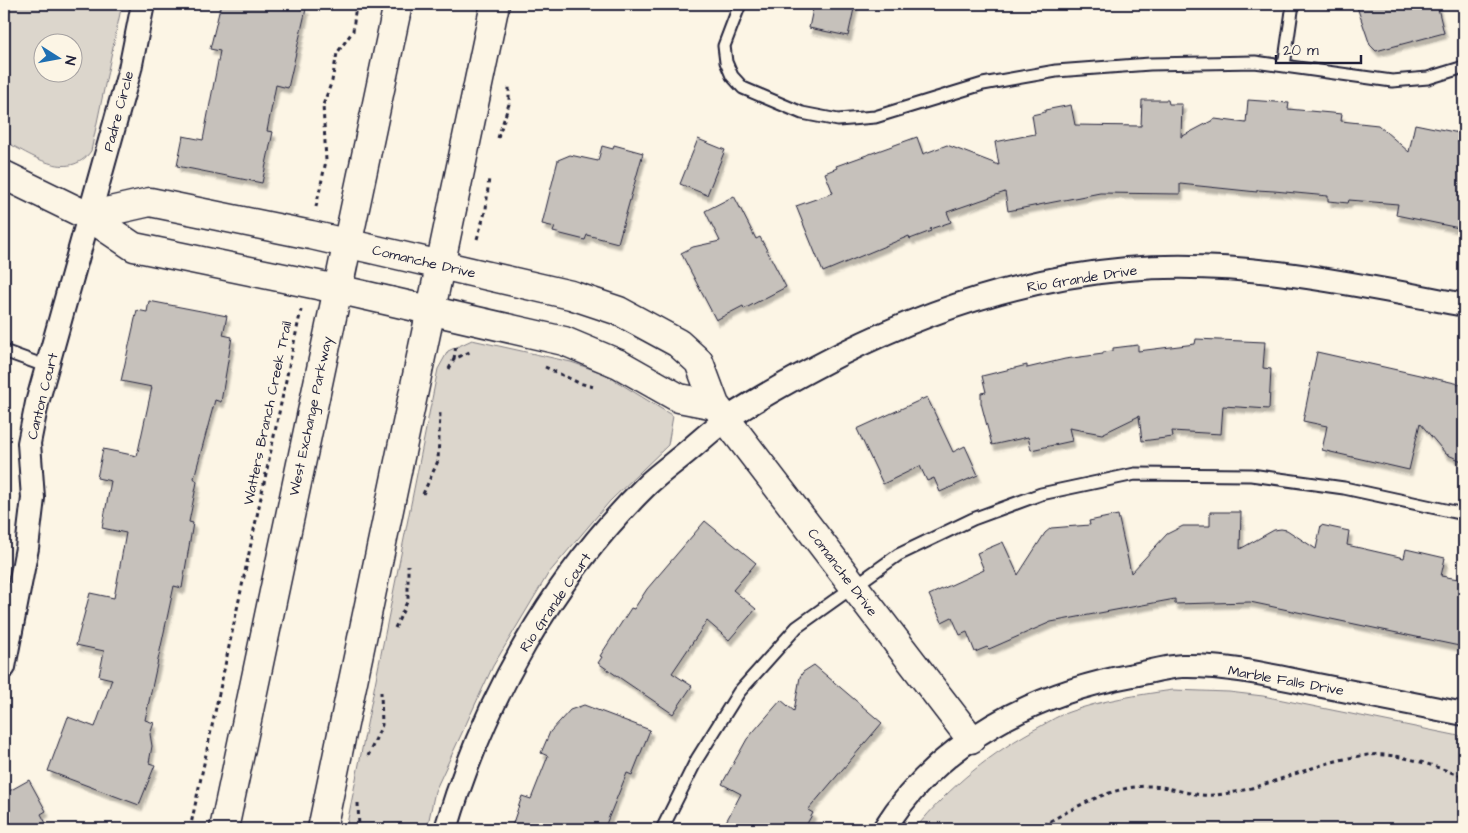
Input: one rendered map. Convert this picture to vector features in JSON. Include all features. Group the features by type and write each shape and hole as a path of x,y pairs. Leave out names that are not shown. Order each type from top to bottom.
{"street":[{"name":"Padre Circle","path":"88,216 130,69 143,4"},
{"name":"West Exchange Parkway","path":"224,829 398,4"},
{"path":"322,829 442,266 495,4"},
{"path":"4,175 88,216 134,247 337,289 571,344 619,364 680,398 721,412"},
{"name":"Comanche Drive","path":"88,216 150,202 311,235 571,295 619,310 654,328 678,343 699,362 721,412 971,739"},
{"name":"Canton Court","path":"4,667 27,548 33,498 30,443 37,403 88,216"},
{"name":"Rio Grande Drive","path":"721,412 815,368 888,330 947,307 1003,291 1077,276 1128,269 1179,267 1280,272 1464,304"},
{"name":"Rio Grande Court","path":"446,829 465,769 501,687 535,628 575,568 650,482 721,412"},
{"name":"Marble Falls Drive","path":"884,829 922,780 971,739 1005,717 1047,698 1087,684 1181,666 1238,669 1464,714"},
{"path":"230,799 234,829"}],"lane":[{"path":"740,4 724,46 726,62 732,76 743,88 802,114 838,120 875,117 983,84 1056,71 1160,64 1254,62 1392,81 1428,78 1464,67"},
{"path":"1284,66 1293,4"},
{"path":"4,351 48,367"},
{"path":"662,829 697,759 739,692 797,627 898,555 973,519 1042,494 1135,474 1250,475 1344,488 1464,514"}],"path":[{"path":"311,235 326,161 323,105 332,81 337,53 353,31 356,4"},
{"name":"Watters Branch Creek Trail","path":"190,829 302,305 305,282"},
{"path":"446,373 454,358 471,350 476,351"},
{"path":"543,366 579,383 598,387"},
{"path":"422,495 438,461 440,407"},
{"path":"394,630 408,600 408,556"},
{"path":"367,758 382,724 381,682"},
{"path":"1036,829 1100,797 1131,787 1154,786 1215,795 1263,785 1317,766 1370,755 1405,759 1464,777"},
{"path":"358,798 359,829"}],"shaded area":[{"path":"4,4 122,4 91,151 82,160 71,165 49,163 4,141"},
{"path":"472,340 571,362 603,373 673,416 668,445 610,501 548,574 493,666 435,791 427,829 346,829 438,369 448,351"},
{"path":"1173,690 1229,692 1263,696 1464,737 1464,829 915,829 957,784 973,771 1023,736 1055,718 1065,713 1107,701"}],"building":[{"path":"221,4 282,4 306,9 288,88 276,85 267,131 273,132 262,183 177,166 183,136 203,140 220,51 210,49"},
{"path":"814,4 855,4 848,36 809,28"},
{"path":"1356,4 1437,4 1444,33 1376,51 1370,45"},
{"path":"1142,100 1168,100 1169,104 1182,104 1181,137 1215,119 1246,123 1248,100 1289,103 1288,109 1342,114 1341,121 1378,125 1409,152 1415,124 1464,134 1464,229 1396,215 1398,204 1349,200 1348,203 1328,201 1328,196 1274,191 1257,190 1257,192 1180,184 1180,194 1100,193 1008,211 1005,192 947,212 951,222 930,229 931,231 910,239 909,236 823,272 796,206 833,193 825,173 837,168 836,166 917,137 923,154 947,145 999,165 995,142 1035,134 1032,115 1045,112 1045,110 1071,105 1075,125 1141,126"},
{"path":"698,139 725,150 707,195 680,184"},
{"path":"614,145 643,153 618,243 587,235 585,240 553,232 555,227 542,224 558,160 570,155 598,161 602,146 613,149"},
{"path":"734,196 756,239 760,237 786,287 744,309 743,306 716,320 681,253 693,247 720,241 705,211"},
{"path":"149,301 227,316 223,335 232,337 221,402 215,400 194,478 197,482 189,522 193,523 182,588 174,586 145,720 154,723 150,734 152,746 149,763 155,765 139,805 48,771 68,717 95,727 112,679 99,676 104,651 76,645 90,593 114,598 126,533 102,528 111,481 97,478 103,449 137,456 152,387 121,381 137,310 147,312"},
{"path":"1196,339 1265,342 1263,368 1271,369 1269,409 1223,406 1221,434 1172,431 1173,437 1142,441 1139,416 1102,434 1069,428 1072,441 1031,450 1028,437 992,445 981,403 981,393 986,392 982,376 1027,365 1027,368 1065,359 1103,354 1103,352 1113,351 1113,348 1138,345 1138,351 1195,344"},
{"path":"1317,352 1464,385 1464,462 1446,454 1420,423 1409,470 1322,450 1327,426 1303,421"},
{"path":"927,397 953,452 965,446 978,475 940,492 934,478 927,481 920,466 883,484 857,429"},
{"path":"1210,512 1241,512 1240,549 1274,530 1281,529 1287,530 1316,549 1321,525 1349,531 1347,545 1404,558 1406,549 1445,558 1441,576 1464,580 1464,647 1250,602 1175,604 1175,599 1051,622 989,649 987,647 975,652 967,632 960,635 952,617 942,622 929,595 984,570 977,553 1003,542 1018,575 1045,533 1051,528 1090,525 1089,521 1118,515 1131,573 1167,534 1183,526 1210,526"},
{"path":"705,521 756,563 733,590 756,609 729,640 707,621 672,673 692,686 673,714 598,663 602,657 600,656 631,608 634,609 647,589"},
{"path":"814,665 882,723 808,810 813,813 804,829 722,829 741,794 722,784 747,739 781,700 794,711 800,677 803,672"},
{"path":"584,705 650,730 632,775 627,773 604,829 511,829 522,796 531,799 548,756 541,753 550,732 570,710"},
{"path":"29,780 46,811 41,814 49,829 4,829 4,794"}]}
